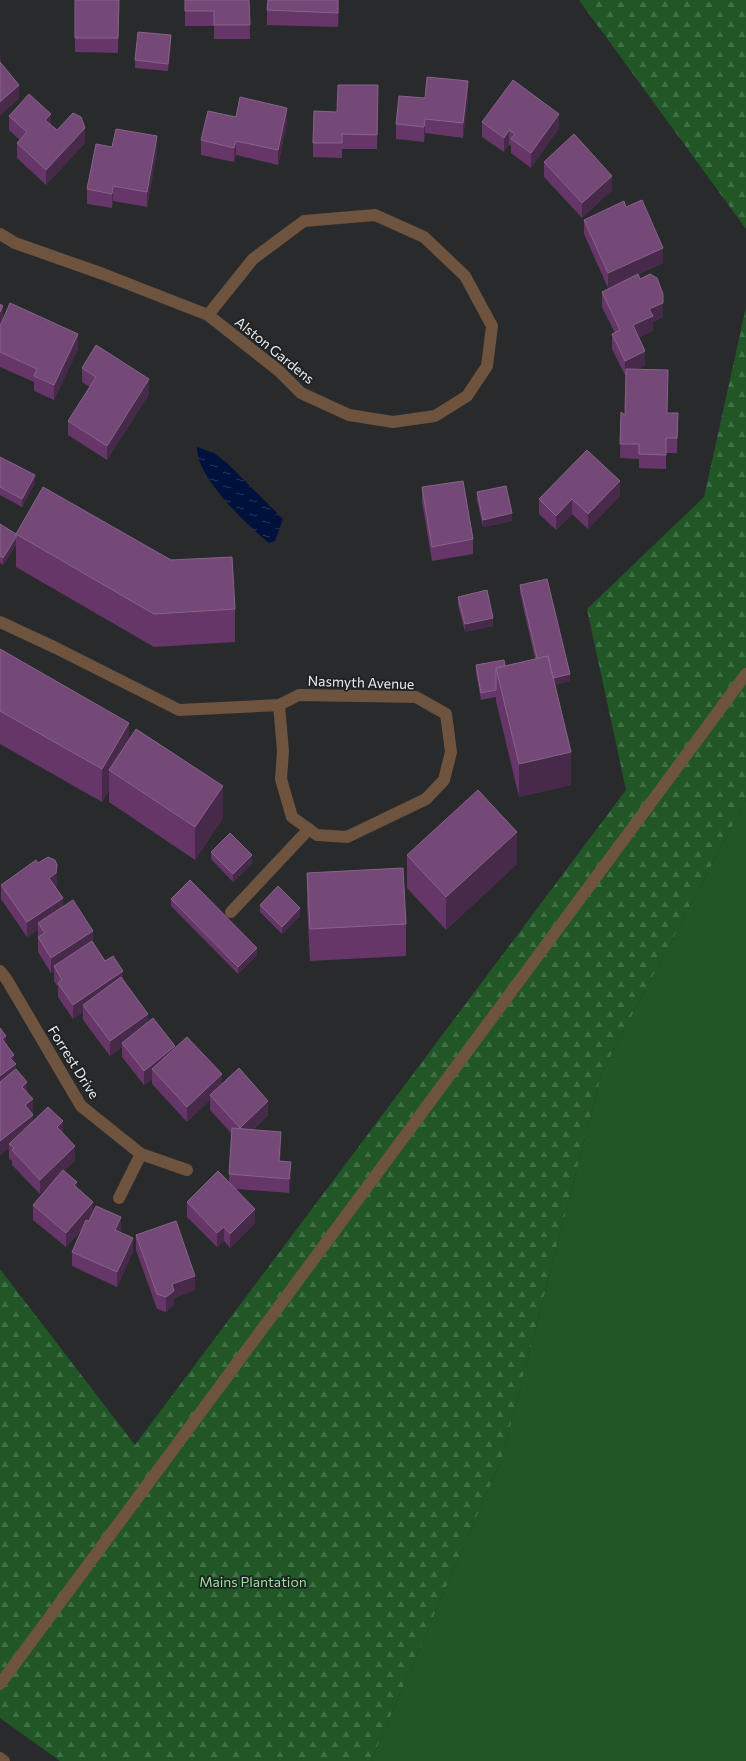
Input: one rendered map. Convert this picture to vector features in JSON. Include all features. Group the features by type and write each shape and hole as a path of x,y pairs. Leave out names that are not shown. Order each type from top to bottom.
{"street":[{"name":"Alston Gardens","path":"0,234 15,243 103,274 208,315 278,371 301,393 349,415 393,422 435,416 467,396 487,366 492,326 466,276 424,237 375,214 304,221 253,259 208,315"},
{"name":"Nasmyth Avenue","path":"0,622 56,648 179,710 279,706 299,695 416,697 446,714 450,752 444,780 426,798 347,837 317,835 292,817 281,779 283,751 279,706"},
{"path":"0,1684 746,674"},
{"path":"231,912 309,829"},
{"name":"Forrest Drive","path":"0,971 7,980 81,1106 141,1154 187,1170"},
{"path":"119,1198 141,1154"},
{"path":"0,1758 4,1761"}],"green space":[{"path":"579,0 746,0 746,229"},
{"name":"Mains Plantation","path":"746,307 746,800 602,1072 502,1458 371,1761 60,1761 0,1718 0,1269 135,1445 626,790 587,609 704,497"},
{"path":"746,800 746,1761 371,1761 502,1458 602,1072"}],"water":[{"path":"197,447 214,453 227,463 283,519 275,541 269,543 248,525 224,500 205,472 199,459"}],"building":[{"path":"75,0 119,0 118,38 75,38"},
{"path":"185,0 249,0 250,25 214,25 214,11 185,11"},
{"path":"268,0 338,0 338,13 267,10"},
{"path":"138,32 171,35 168,64 135,60"},
{"path":"0,62 19,85 0,102"},
{"path":"427,77 468,81 463,123 425,119 424,127 396,124 399,96 425,98"},
{"path":"513,80 559,114 531,153 511,139 515,134 509,130 504,138 482,122"},
{"path":"338,85 378,85 377,135 342,134 342,143 313,143 314,111 337,112"},
{"path":"29,94 51,114 45,120 57,130 73,113 81,117 85,128 46,170 17,143 27,132 9,116"},
{"path":"240,97 287,108 278,150 236,141 234,148 201,140 208,111 236,117"},
{"path":"116,129 157,136 147,192 113,186 112,194 87,189 96,144 112,147"},
{"path":"574,134 612,176 582,203 544,162"},
{"path":"642,200 663,248 608,273 584,220 624,201 626,207"},
{"path":"638,274 640,279 650,274 657,278 663,294 663,303 649,309 653,316 633,325 645,351 625,361 612,334 620,330 602,292"},
{"path":"10,303 78,334 54,385 34,376 37,369 0,352 0,326"},
{"path":"0,304 3,306 0,312"},
{"path":"96,345 149,379 107,446 68,421 96,377 82,368"},
{"path":"626,369 668,370 667,413 678,413 677,438 666,438 666,455 639,454 639,444 620,444 621,412 625,415"},
{"path":"587,450 620,481 588,514 572,499 556,516 539,499"},
{"path":"0,457 35,475 22,499 0,487"},
{"path":"463,481 473,539 432,547 422,487"},
{"path":"506,486 512,513 483,520 477,492"},
{"path":"43,487 171,560 232,557 235,609 154,614 16,534"},
{"path":"0,524 16,534 16,537 3,558 0,556"},
{"path":"547,579 570,674 553,678 548,656 537,658 520,585"},
{"path":"487,590 493,618 465,624 458,597"},
{"path":"0,649 129,723 102,769 0,711"},
{"path":"548,656 571,752 519,764 496,668"},
{"path":"504,660 505,666 496,668 496,690 481,693 476,665"},
{"path":"136,729 223,786 195,827 109,770"},
{"path":"478,790 517,832 446,897 407,855"},
{"path":"230,833 252,855 233,874 211,852"},
{"path":"48,857 55,860 57,865 56,873 49,878 63,898 27,922 1,885 36,860 38,863"},
{"path":"403,868 406,924 310,929 307,873"},
{"path":"190,880 257,948 238,967 171,899"},
{"path":"278,886 300,908 282,927 260,905"},
{"path":"73,900 93,931 51,958 38,937 45,933 38,923"},
{"path":"92,941 105,961 113,956 123,971 73,1005 58,983 62,980 54,966"},
{"path":"121,977 148,1014 110,1041 83,1005"},
{"path":"153,1018 175,1046 144,1071 122,1043"},
{"path":"0,1028 6,1036 2,1039 14,1055 10,1058 16,1064 0,1076"},
{"path":"187,1037 222,1074 187,1107 152,1069"},
{"path":"239,1068 268,1101 240,1128 210,1095"},
{"path":"16,1069 27,1082 22,1087 33,1099 25,1105 33,1115 0,1141 0,1082"},
{"path":"48,1107 63,1121 57,1127 75,1146 40,1180 12,1150 14,1148 9,1144"},
{"path":"232,1128 281,1132 279,1161 291,1162 289,1179 229,1174"},
{"path":"63,1170 77,1182 74,1185 93,1202 66,1233 33,1205"},
{"path":"218,1171 255,1209 230,1234 224,1227 217,1233 187,1202"},
{"path":"96,1206 121,1217 115,1230 133,1238 117,1272 72,1252 86,1220 89,1221"},
{"path":"176,1221 195,1276 172,1284 174,1291 166,1297 157,1294 136,1235"}]}
